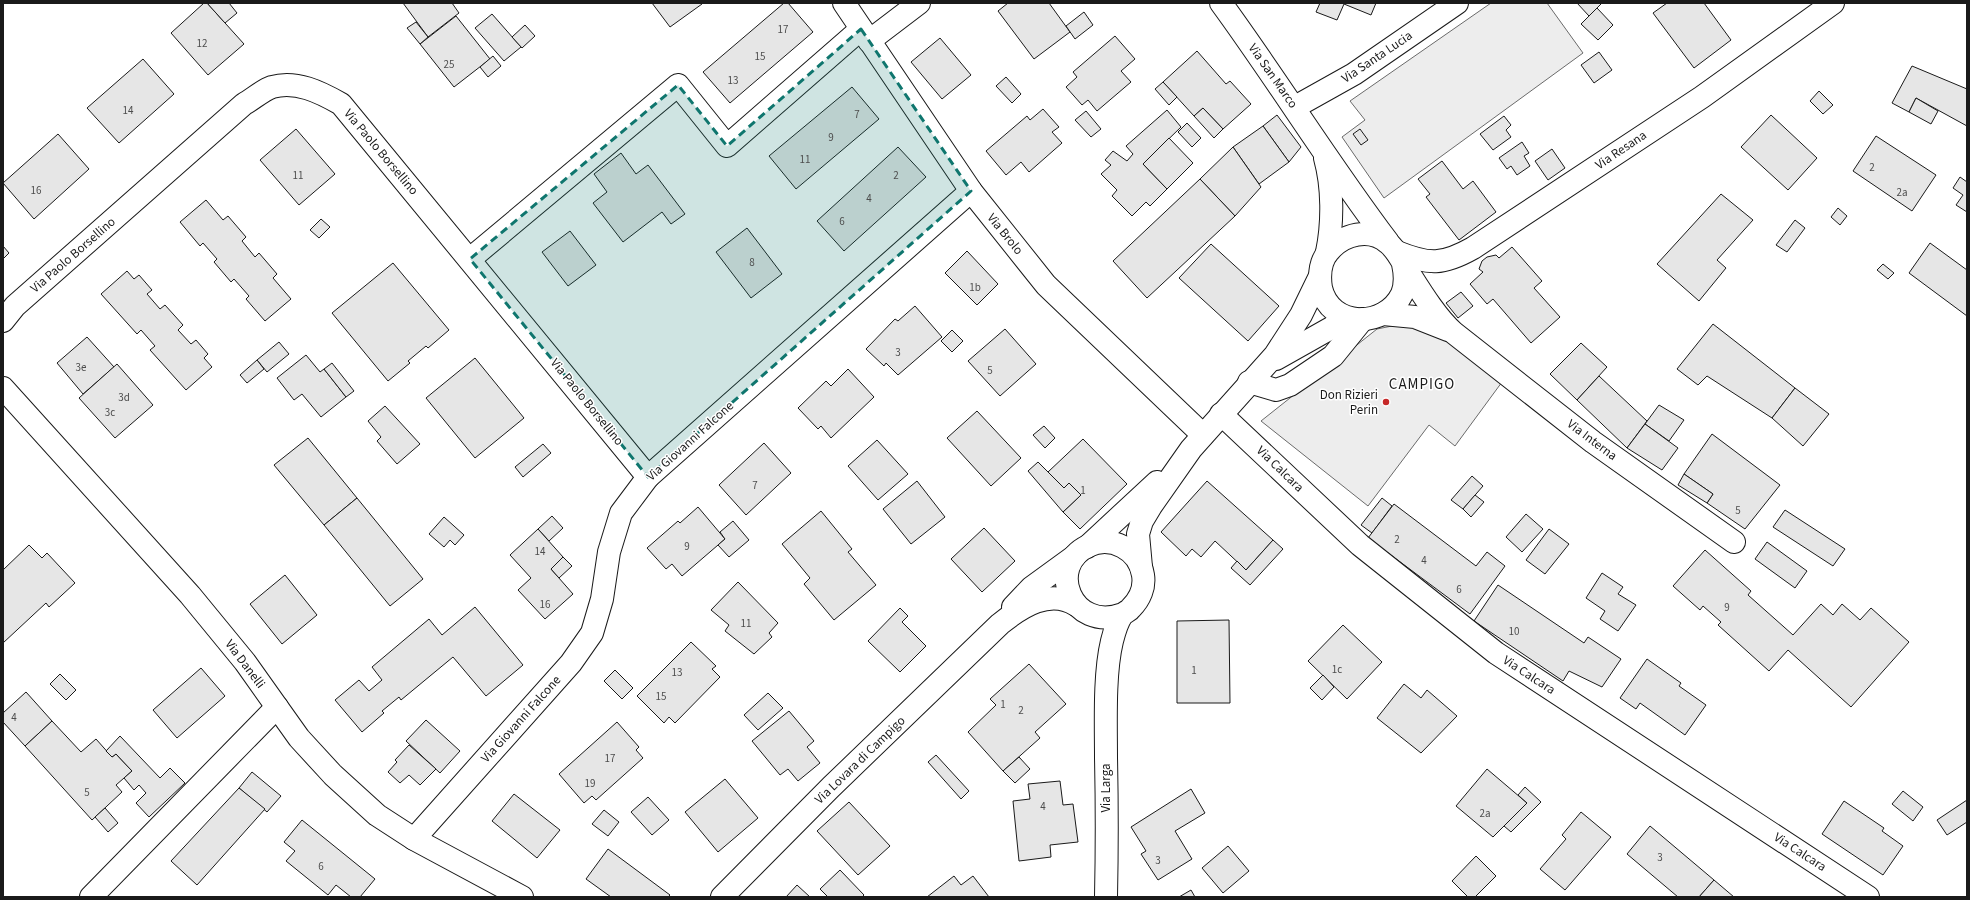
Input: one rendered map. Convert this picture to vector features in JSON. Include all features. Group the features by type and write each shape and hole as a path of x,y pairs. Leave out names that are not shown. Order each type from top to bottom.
{"street":[{"name":"Via Brolo","path":"844,3 971,191 1046,285 1197,442"},
{"path":"470,259 678,85 727,146 865,35 919,3"},
{"name":"Via San Marco","path":"1221,3 1295,107 1323,151 1396,252"},
{"name":"Via Santa Lucia","path":"1295,107 1354,74 1457,3"},
{"name":"Via Resana","path":"1396,252 1427,262 1443,261 1458,256 1489,238 1702,97 1833,3"},
{"name":"Via Paolo Borsellino","path":"3,321 15,306 244,104 272,88 295,86 317,90 341,104 648,477"},
{"name":"Via San Marco","path":"1323,151 1329,180 1331,213 1327,252"},
{"name":"Via Giovanni Falcone","path":"414,838 570,663 592,633 602,598 609,552 621,513 648,477 971,191"},
{"path":"1249,382 1276,390 1290,385 1333,356 1374,314 1403,293 1405,278 1396,252 1375,236 1362,234 1349,236 1337,242 1327,252 1321,264 1320,278 1322,292 1330,305 1342,314 1374,314 1419,287 1458,256"},
{"name":"Via Interna","path":"1396,252 1437,316 1454,333 1593,442 1734,542"},
{"name":"Via Lovara di Campigo","path":"722,897 831,788 1000,624 1024,594 1081,551 1165,476 1197,442 1249,382 1267,365 1301,315 1320,278"},
{"name":"Via Interna","path":"1374,314 1415,317 1454,333"},
{"name":"Via Lovara di Campigo","path":"1267,365 1324,331 1374,314"},
{"name":"Via Danelli","path":"3,388 190,595 245,662 299,738 332,775 377,815 414,838 522,897"},
{"name":"Via Calcara","path":"1221,414 1360,545 1496,653 1868,897"},
{"name":"Via Lovara di Campigo","path":"1141,567 1138,534 1142,521 1197,442"},
{"path":"1101,542 1116,543 1131,552 1141,567 1143,580 1141,594 1137,602 1123,614 1106,618 1082,609 1069,592 1067,577 1081,551 1101,542"},
{"name":"Via Lovara di Campigo","path":"1000,624 1016,612 1042,599 1064,599 1082,609"},
{"name":"Via Larga","path":"1082,609 1101,643 1105,656 1108,680"},
{"name":"Via Larga","path":"1106,897 1106,728 1108,680 1112,642 1123,614"},
{"path":"91,897 277,707"}],"highlighted area":[{"path":"861,29 971,191 648,477 470,259 678,85 727,146"}],"shaded area":[{"path":"1491,3 1547,3 1583,53 1384,198 1342,137 1365,120 1350,101"},
{"name":"Don Rizieri Perin","path":"1402,324 1437,333 1502,382 1455,446 1429,425 1368,506 1261,421 1377,329"}],"building":[{"path":"204,3 207,3 244,44 208,75 171,33"},
{"path":"207,3 229,3 237,13 225,23"},
{"path":"403,3 452,3 459,13 428,37"},
{"path":"652,3 701,3 702,4 670,27"},
{"path":"784,3 788,3 813,32 730,103 703,72"},
{"path":"1008,3 1049,3 1070,32 1034,59 998,11"},
{"path":"1320,3 1376,3 1371,15 1344,4 1337,20 1316,12"},
{"path":"1577,3 1602,3 1589,16"},
{"path":"1667,3 1704,3 1731,40 1694,68 1653,13"},
{"path":"1597,8 1613,25 1598,40 1581,24"},
{"path":"1084,12 1093,25 1075,39 1066,26"},
{"path":"492,14 521,47 504,61 475,28"},
{"path":"456,16 490,59 454,87 420,44"},
{"path":"416,22 428,37 420,44 407,28"},
{"path":"525,25 535,36 522,48 512,37"},
{"path":"1115,36 1135,59 1121,71 1131,82 1097,111 1088,100 1082,105 1066,87 1077,77 1073,72"},
{"path":"940,38 971,75 942,99 911,62"},
{"path":"1197,51 1226,84 1230,81 1251,104 1223,129 1203,108 1194,116 1163,82"},
{"path":"1599,52 1612,70 1594,83 1581,65"},
{"path":"493,56 501,66 488,77 480,67"},
{"path":"143,59 174,94 119,143 87,108"},
{"path":"1912,66 1967,89 1967,126 1916,98 1909,112 1892,103"},
{"path":"1006,77 1021,94 1012,103 996,86"},
{"path":"1163,82 1177,97 1169,105 1155,89"},
{"path":"852,87 879,119 796,189 769,156"},
{"path":"1819,91 1833,105 1823,114 1810,101"},
{"path":"1916,98 1938,111 1931,124 1909,112"},
{"path":"1203,108 1223,129 1214,138 1194,116"},
{"path":"1043,109 1059,127 1052,132 1062,143 1029,172 1021,162 1006,175 986,151 1027,116 1030,120"},
{"path":"1167,110 1181,127 1143,164 1167,189 1150,206 1146,202 1132,216 1112,196 1117,190 1101,174 1111,165 1105,160 1113,151 1127,161 1133,154 1126,146"},
{"path":"1086,111 1101,129 1091,137 1075,120"},
{"path":"1277,115 1301,147 1289,162 1263,126"},
{"path":"1771,115 1817,158 1788,190 1741,147"},
{"path":"1504,116 1511,125 1506,130 1511,137 1493,150 1480,134"},
{"path":"1187,123 1201,138 1192,147 1178,132"},
{"path":"1263,126 1289,162 1259,184 1233,147"},
{"path":"296,129 335,174 299,205 260,160"},
{"path":"1360,129 1368,140 1361,145 1353,134"},
{"path":"58,134 89,169 34,219 3,183"},
{"path":"1876,136 1936,175 1912,211 1853,171"},
{"path":"1169,138 1193,163 1167,189 1143,164"},
{"path":"1522,142 1529,153 1524,156 1530,166 1517,175 1511,166 1507,169 1499,158"},
{"path":"898,147 926,177 844,251 817,221"},
{"path":"1233,147 1261,187 1235,216 1200,179"},
{"path":"1552,149 1565,168 1548,180 1535,161"},
{"path":"621,153 636,174 648,165 685,214 671,224 662,212 623,242 593,203 607,192 594,174"},
{"path":"1442,161 1463,189 1473,181 1496,212 1459,240 1426,197 1430,194 1418,179"},
{"path":"1960,177 1967,182 1967,212 1956,205 1963,195 1953,188"},
{"path":"1200,179 1235,216 1147,298 1113,261"},
{"path":"1721,194 1753,220 1717,260 1726,268 1699,301 1657,264"},
{"path":"206,200 223,220 228,216 246,237 242,241 255,257 259,253 277,274 273,278 291,299 265,321 246,299 249,296 234,279 231,282 214,262 217,259 203,243 200,246 180,222"},
{"path":"1838,208 1847,216 1840,225 1831,217"},
{"path":"321,219 330,227 319,238 310,230"},
{"path":"1795,220 1805,228 1787,252 1776,245"},
{"path":"747,228 782,274 751,298 716,252"},
{"path":"570,231 596,265 568,286 542,252"},
{"path":"1930,243 1967,270 1967,316 1909,273"},
{"path":"1211,244 1279,306 1248,341 1179,278"},
{"path":"3,246 9,253 3,259"},
{"path":"1512,247 1542,281 1534,288 1560,317 1531,343 1493,299 1487,304 1470,284 1483,272 1479,269 1482,261 1487,257 1496,255 1499,258"},
{"path":"967,251 998,284 977,305 945,273"},
{"path":"393,263 449,330 428,348 426,346 408,361 410,363 388,381 332,313"},
{"path":"1883,264 1894,273 1888,279 1877,270"},
{"path":"127,271 134,279 139,275 152,290 147,294 160,309 165,305 183,325 178,330 191,344 196,340 208,354 204,358 212,367 186,390 150,350 155,346 141,330 137,334 101,294"},
{"path":"1461,292 1473,306 1458,318 1446,303"},
{"path":"915,306 942,337 898,375 886,363 884,366 866,349 895,319 898,321"},
{"path":"1713,324 1795,388 1772,418 1707,376 1698,385 1677,369"},
{"path":"1005,329 1036,364 1000,396 968,361"},
{"path":"952,330 963,341 952,352 941,341"},
{"path":"87,337 114,367 83,394 57,363"},
{"path":"279,342 289,354 267,372 257,360"},
{"path":"1581,343 1607,367 1577,400 1550,374"},
{"path":"306,355 320,372 324,369 346,397 321,417 302,394 294,400 277,378"},
{"path":"475,358 524,418 475,458 426,398"},
{"path":"257,360 264,369 247,383 240,375"},
{"path":"332,363 354,391 346,397 324,369"},
{"path":"117,364 153,405 115,438 79,398"},
{"path":"848,369 874,397 831,438 821,426 818,429 798,408 826,381 831,386"},
{"path":"1599,376 1647,421 1627,448 1577,400"},
{"path":"1795,388 1829,414 1803,446 1772,418"},
{"path":"1659,405 1684,420 1669,441 1645,424"},
{"path":"385,406 420,444 397,464 377,441 381,437 368,421"},
{"path":"977,411 1021,458 991,486 947,438"},
{"path":"1645,424 1678,448 1662,470 1627,448"},
{"path":"1044,426 1055,438 1045,448 1033,435"},
{"path":"1712,434 1780,485 1745,529 1707,503 1713,494 1684,474"},
{"path":"308,438 357,498 324,525 274,465"},
{"path":"1083,439 1127,484 1080,529 1063,512 1081,495 1069,483 1064,488 1048,472"},
{"path":"877,440 908,474 878,500 848,466"},
{"path":"764,443 791,473 746,515 719,485"},
{"path":"543,444 551,453 523,477 515,467"},
{"path":"1038,462 1064,488 1069,483 1081,495 1063,512 1028,471"},
{"path":"1684,474 1713,494 1707,503 1678,485"},
{"path":"1472,476 1483,486 1463,509 1451,500"},
{"path":"917,481 945,517 911,544 883,509"},
{"path":"1207,481 1273,540 1246,570 1215,541 1201,557 1192,549 1186,556 1161,532"},
{"path":"1475,495 1484,502 1471,517 1463,509"},
{"path":"357,498 423,579 390,606 324,525"},
{"path":"1382,498 1392,506 1372,533 1361,525"},
{"path":"1394,504 1476,566 1487,552 1505,566 1470,614 1368,538"},
{"path":"698,507 725,539 682,576 672,564 666,569 647,548 678,521 680,523"},
{"path":"1785,510 1845,549 1833,566 1773,527"},
{"path":"821,511 852,549 848,552 876,585 834,620 804,584 810,578 782,544"},
{"path":"1526,514 1543,529 1522,552 1506,537"},
{"path":"552,516 563,528 549,541 538,529"},
{"path":"444,517 464,535 455,545 450,540 444,547 429,534"},
{"path":"733,521 749,540 729,557 718,545 725,539 720,532"},
{"path":"984,528 1015,561 982,592 951,559"},
{"path":"538,529 563,557 551,569 573,594 545,619 518,590 531,578 510,555"},
{"path":"1549,529 1569,544 1545,574 1526,560"},
{"path":"1273,540 1283,549 1250,585 1231,568 1237,561 1246,570"},
{"path":"1767,542 1807,571 1795,588 1755,559"},
{"path":"29,545 42,558 47,553 75,583 49,607 46,603 3,643 3,570"},
{"path":"1705,550 1751,591 1748,595 1793,635 1821,604 1833,615 1842,604 1860,620 1871,608 1909,642 1851,707 1788,650 1769,671 1718,625 1721,622 1703,606 1700,610 1673,586"},
{"path":"563,557 572,566 559,578 551,569"},
{"path":"1602,573 1623,587 1618,594 1636,605 1618,631 1600,619 1605,611 1586,598"},
{"path":"285,575 317,615 282,644 250,604"},
{"path":"738,582 778,623 769,633 772,637 754,654 725,631 729,625 711,610"},
{"path":"1498,585 1584,643 1588,637 1621,659 1602,687 1569,671 1563,681 1474,621"},
{"path":"475,607 523,665 486,696 453,657 401,700 399,697 382,711 384,713 362,732 335,700 359,680 369,691 382,680 372,667 429,619 442,635"},
{"path":"900,608 908,616 902,622 926,646 900,672 868,641"},
{"path":"1229,620 1230,703 1177,703 1177,621"},
{"path":"1343,625 1382,662 1347,699 1308,661"},
{"path":"691,642 716,666 712,669 720,677 675,723 669,717 664,723 637,696"},
{"path":"1647,659 1681,683 1679,686 1706,705 1685,735 1640,703 1636,709 1620,698"},
{"path":"1029,664 1066,704 1035,732 1040,738 1003,771 968,732 996,705 990,699"},
{"path":"201,668 225,696 177,738 153,710"},
{"path":"615,670 633,688 622,699 604,681"},
{"path":"60,674 76,690 66,700 50,684"},
{"path":"1323,675 1334,687 1322,700 1310,688"},
{"path":"1404,684 1421,698 1427,690 1457,716 1421,753 1377,718"},
{"path":"26,692 52,721 25,746 3,722 3,713"},
{"path":"768,693 783,708 758,730 744,715"},
{"path":"789,711 814,741 807,747 820,763 798,781 788,769 780,775 752,741"},
{"path":"426,720 460,751 440,773 406,741"},
{"path":"52,721 81,752 96,739 112,757 116,754 132,771 116,785 122,792 92,820 25,746"},
{"path":"617,722 639,747 636,750 643,758 596,800 592,796 584,803 559,774"},
{"path":"120,736 160,778 170,768 185,783 149,817 136,803 146,793 139,785 134,790 124,778 132,771 116,754 112,757 106,751"},
{"path":"409,745 436,769 420,785 409,775 400,783 388,772 397,762 395,760"},
{"path":"936,755 969,791 961,799 928,762"},
{"path":"1019,757 1030,769 1015,783 1003,771"},
{"path":"1487,769 1527,803 1493,837 1456,806"},
{"path":"252,772 281,796 267,812 239,788"},
{"path":"725,779 758,818 718,852 685,812"},
{"path":"1060,781 1063,805 1073,804 1078,842 1050,845 1051,857 1019,861 1013,801 1030,799 1028,784"},
{"path":"1525,787 1541,802 1511,832 1504,826 1527,803 1518,795"},
{"path":"239,788 265,809 197,885 171,861"},
{"path":"1191,789 1205,813 1175,831 1192,859 1158,880 1141,854 1146,851 1131,827"},
{"path":"1903,791 1923,807 1913,821 1892,804"},
{"path":"514,794 560,830 537,858 492,821"},
{"path":"648,797 669,820 652,835 631,812"},
{"path":"1967,800 1967,822 1947,835 1937,820"},
{"path":"1844,801 1884,828 1882,831 1903,846 1883,875 1822,834"},
{"path":"849,802 890,846 858,875 817,831"},
{"path":"105,808 118,823 108,832 95,817"},
{"path":"604,810 619,822 608,836 592,824"},
{"path":"1581,812 1611,837 1565,890 1540,869 1566,839 1562,835"},
{"path":"302,820 375,879 360,897 351,897 336,885 328,895 286,861 295,851 284,842"},
{"path":"1650,826 1714,880 1699,897 1678,897 1627,854"},
{"path":"1228,846 1249,871 1223,893 1202,868"},
{"path":"608,849 670,895 668,897 611,897 586,879"},
{"path":"1476,856 1496,876 1475,897 1468,897 1452,881"},
{"path":"840,870 864,895 862,897 828,897 820,889"},
{"path":"954,876 961,885 973,876 989,897 927,897"},
{"path":"1714,880 1734,897 1699,897"},
{"path":"797,885 810,897 786,897"},
{"path":"1191,890 1195,897 1179,897"}],"place":[{"name":"Don Rizieri Perin","path":"1386,402"}],"district":[{"name":"CAMPIGO","path":"1422,384"}]}
